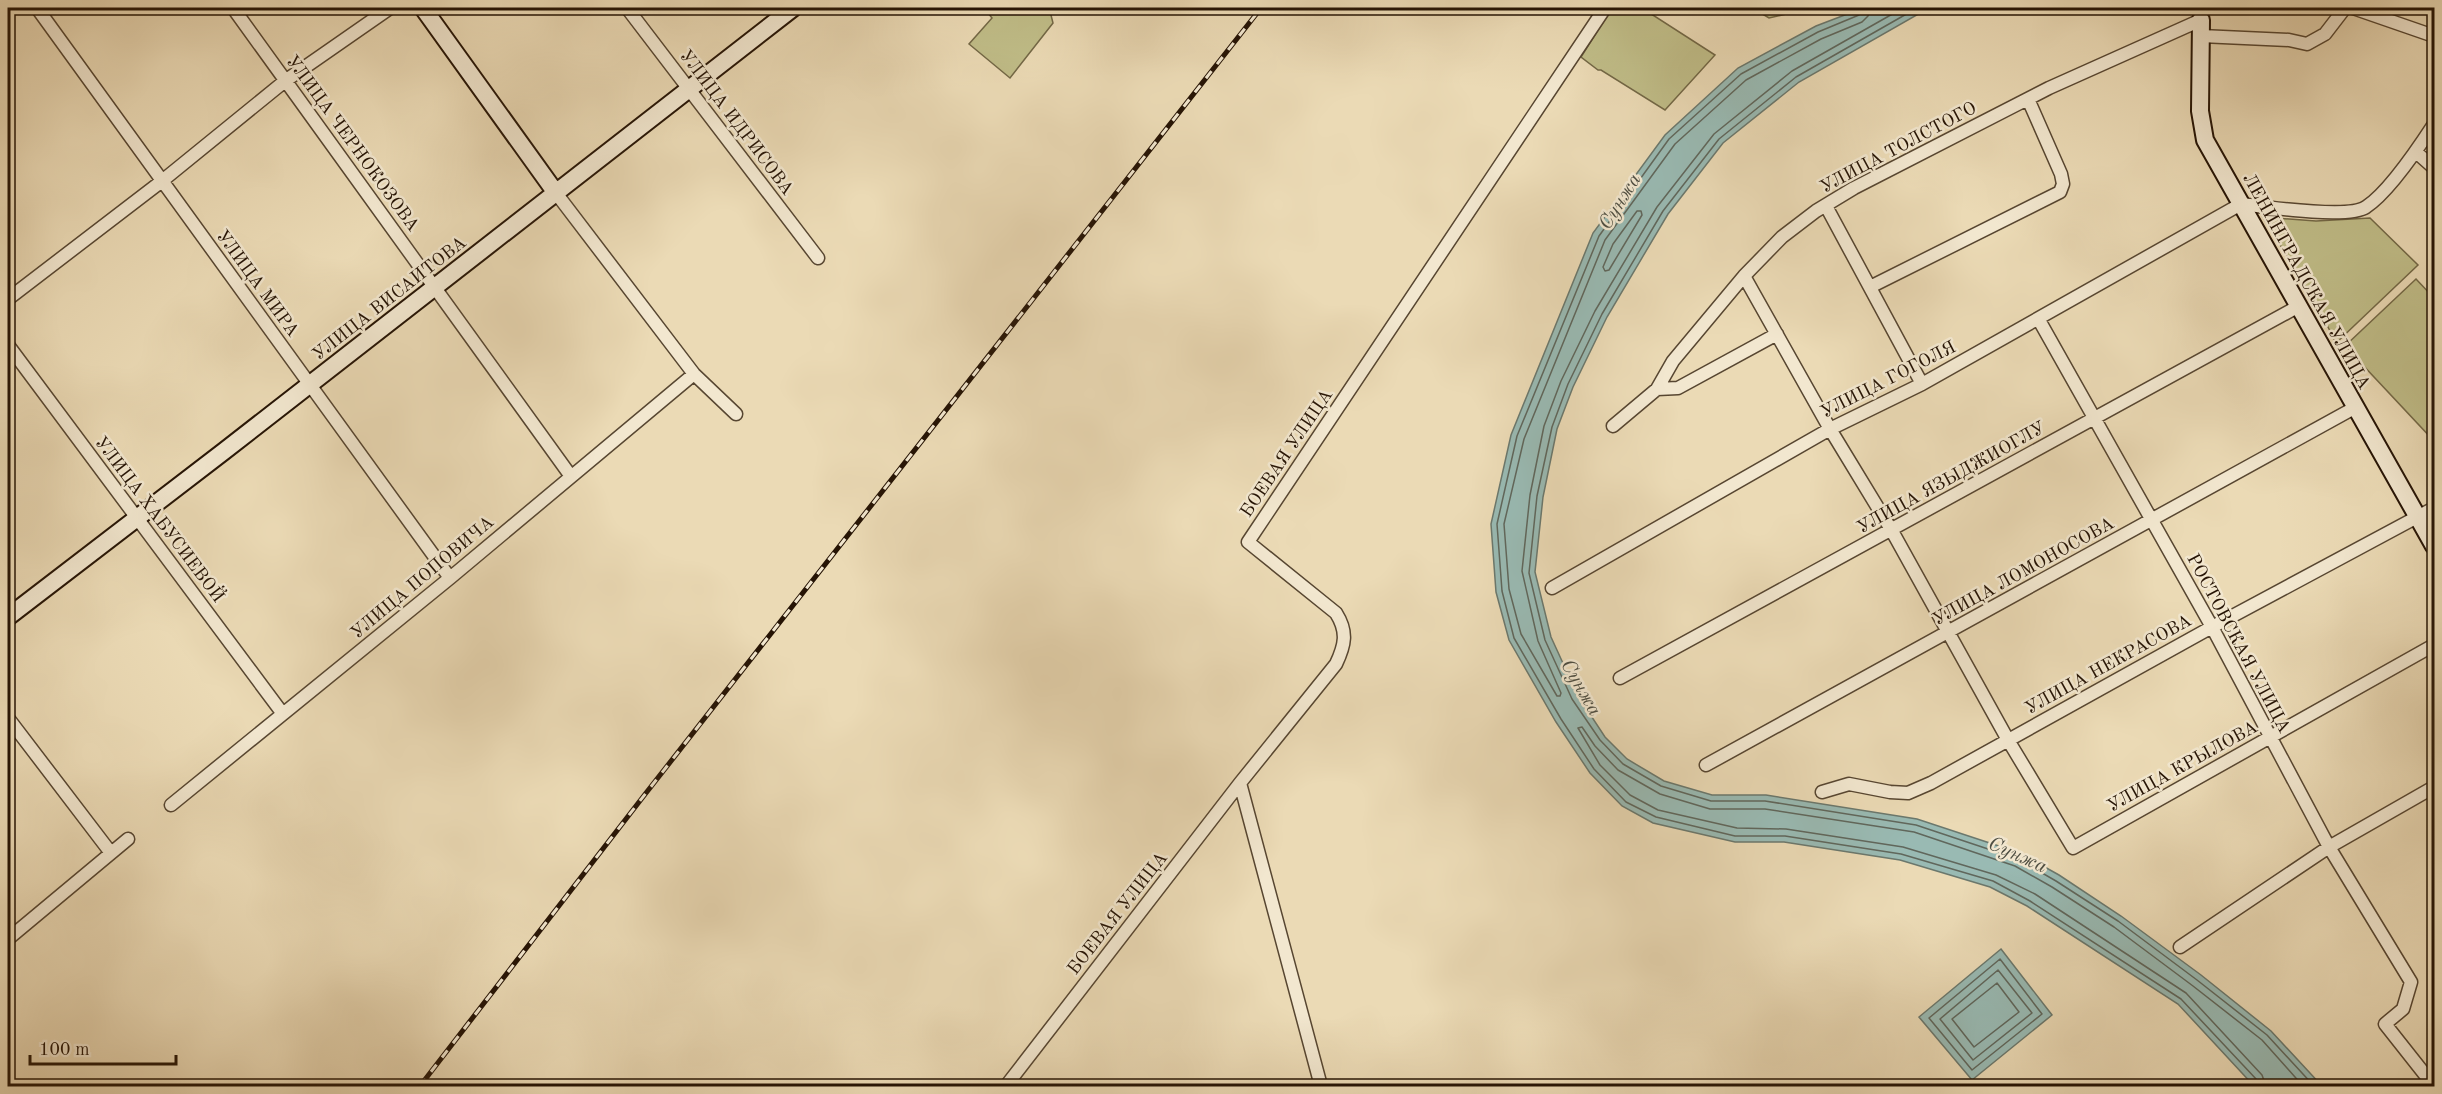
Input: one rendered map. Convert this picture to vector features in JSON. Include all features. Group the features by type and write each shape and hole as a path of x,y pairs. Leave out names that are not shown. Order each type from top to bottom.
{"main road":[{"path":"423,8 556,193"},
{"name":"УЛИЦА ВИСАИТОВА","path":"8,616 793,8"},
{"name":"ЛЕНИНГРАДСКАЯ УЛИЦА","path":"2201,28 2201,125 2205,140 2434,546"}],"street":[{"name":"УЛИЦА МИРА","path":"37,8 115,112 162,181 450,578"},
{"name":"УЛИЦА ЧЕРНОКОЗОВА","path":"232,8 436,286 570,475"},
{"path":"8,299 162,181 285,81 390,8"},
{"name":"УЛИЦА ИДРИСОВА","path":"627,8 818,258"},
{"name":"БОЕВАЯ УЛИЦА","path":"1006,1086 1240,783 1336,664 1344,647 1345,635 1336,613 1248,543 1605,8"},
{"path":"2201,28 2307,44 2325,34 2345,8"},
{"path":"2353,8 2434,36"},
{"name":"УЛИЦА ТОЛСТОГО","path":"1613,426 1657,389 1673,361 1744,276 1782,237 1826,206 1854,188 2028,99 2201,28"},
{"path":"1870,287 2060,192 2063,184 2061,174 2028,99"},
{"path":"2241,204 2273,208 2358,211 2367,207 2389,184 2416,152 2434,124"},
{"path":"2416,152 2434,168"},
{"path":"556,193 694,374 736,414"},
{"name":"УЛИЦА ГОГОЛЯ","path":"1552,588 1830,429 1922,384 2241,204"},
{"path":"1826,206 1922,384"},
{"path":"1744,276 1830,429 1892,531 2008,740"},
{"name":"УЛИЦА ЯЗЫДЖИОГЛУ","path":"1620,678 2299,306"},
{"name":"РОСТОВСКАЯ УЛИЦА","path":"2038,320 2212,627 2329,847 2412,981 2403,1009 2385,1024 2434,1086"},
{"path":"1657,389 1678,388 1777,334"},
{"name":"УЛИЦА ХАБУСИЕВОЙ","path":"8,345 283,714"},
{"name":"УЛИЦА ПОПОВИЧА","path":"171,805 450,578 570,475 694,374"},
{"name":"УЛИЦА ЛОМОНОСОВА","path":"1706,765 2356,407"},
{"name":"УЛИЦА НЕКРАСОВА","path":"1822,792 1849,784 1908,793 1931,783 2212,627 2434,508"},
{"name":"УЛИЦА КРЫЛОВА","path":"2008,740 2073,848 2434,645"},
{"path":"8,718 111,853"},
{"path":"1240,783 1321,1086"},
{"path":"2180,947 2329,847 2434,787"},
{"path":"8,939 128,839"}],"shaded area":[{"path":"984,8 1044,8 1050,11 1053,23 1010,78 969,44 992,18"},
{"path":"1612,8 1642,8 1715,55 1665,110 1598,70 1581,57"},
{"path":"1752,8 1812,8 1769,18"},
{"path":"2263,217 2316,221 2370,218 2418,265 2336,343 2318,307"},
{"path":"2416,279 2434,298 2434,441 2345,346"}],"water":[{"name":"Сунжа","path":"1863,8 1929,8 1799,82 1723,143 1668,214 1607,317 1573,387 1557,429 1543,497 1535,572 1551,637 1578,696 1605,737 1627,759 1664,781 1712,795 1766,795 1917,819 2020,853 2059,875 2121,916 2201,975 2271,1031 2322,1086 2254,1086 2178,1004 2027,906 1990,887 1900,860 1784,842 1735,842 1653,823 1622,806 1590,773 1556,722 1509,640 1496,592 1491,524 1511,435 1593,233 1665,135 1738,68 1816,26"},
{"path":"2001,949 2052,1015 1972,1080 1919,1017"}],"railway":[{"path":"420,1086 646,793 1261,8"}]}
